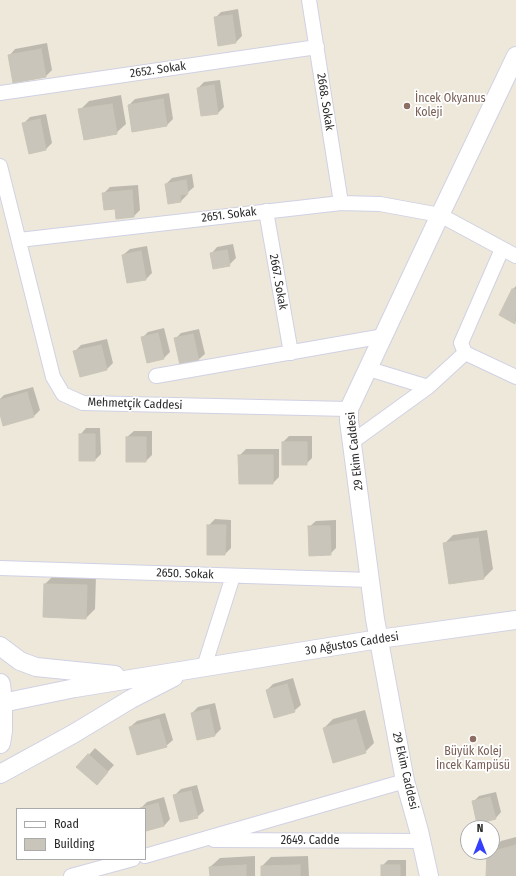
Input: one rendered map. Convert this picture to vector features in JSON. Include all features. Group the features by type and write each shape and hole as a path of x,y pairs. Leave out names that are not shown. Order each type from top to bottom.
{"main road":[{"path":"0,743 2,732 1,697"}],"street":[{"name":"2668. Sokak","path":"309,0 341,203"},
{"name":"2652. Sokak","path":"0,93 317,47"},
{"name":"29 Ekim Caddesi","path":"430,876 405,781 379,639 352,442 349,409 440,215 512,75 516,56"},
{"name":"Mehmetçik Caddesi","path":"0,166 53,377 63,394 83,403 349,409"},
{"name":"2651. Sokak","path":"19,240 341,203 380,204 440,215 512,253"},
{"name":"2667. Sokak","path":"266,211 291,353"},
{"path":"512,253 460,343 465,353 516,377"},
{"path":"156,376 384,336"},
{"path":"352,442 428,387 465,353"},
{"path":"368,369 428,387"},
{"name":"2650. Sokak","path":"0,568 370,580"},
{"path":"196,668 232,576"},
{"name":"30 Ağustos Caddesi","path":"1,697 75,688 379,639 516,620"},
{"path":"0,646 20,661 36,666 76,672 144,677"},
{"name":"30 Ağustos Caddesi","path":"0,774 73,734 131,699 196,668"},
{"name":"2649. Cadde","path":"146,856 405,781"},
{"name":"2649. Cadde","path":"198,840 422,841"},
{"path":"79,875 130,860"}],"building":[{"path":"232,15 236,43 218,46 214,17"},
{"path":"41,49 46,77 13,83 8,55"},
{"path":"214,85 218,114 201,116 197,88"},
{"path":"163,99 167,126 132,132 128,105"},
{"path":"112,104 117,134 84,140 78,109"},
{"path":"40,119 46,150 29,154 22,123"},
{"path":"186,180 188,194 180,195 181,202 168,204 165,184"},
{"path":"132,190 134,217 116,219 115,209 104,210 102,193"},
{"path":"227,250 230,266 213,269 210,253"},
{"path":"141,251 146,280 127,283 122,255"},
{"path":"512,289 516,290 515,324 499,315"},
{"path":"158,333 164,359 147,363 141,337"},
{"path":"193,334 199,361 180,365 174,338"},
{"path":"101,345 107,370 80,377 73,351"},
{"path":"27,392 34,417 3,426 0,414 0,400"},
{"path":"79,434 95,434 95,461 79,461"},
{"path":"126,437 146,437 146,462 126,462"},
{"path":"282,442 307,442 307,465 282,465"},
{"path":"238,455 273,455 273,484 239,484"},
{"path":"207,525 226,525 225,555 207,555"},
{"path":"308,526 330,526 331,555 309,556"},
{"path":"478,538 484,579 449,584 443,543"},
{"path":"44,584 87,585 86,619 43,617"},
{"path":"287,684 295,712 274,718 266,690"},
{"path":"209,709 215,736 197,740 191,713"},
{"path":"159,719 167,747 137,755 129,727"},
{"path":"356,719 366,753 333,763 323,728"},
{"path":"88,754 108,772 97,785 76,767"},
{"path":"191,791 198,818 180,822 173,795"},
{"path":"490,797 496,819 476,820 472,801"},
{"path":"158,803 164,826 146,831 146,808 140,808"},
{"path":"516,845 516,876 486,876 487,860 500,860 500,849"},
{"path":"246,865 246,876 210,876 209,867"},
{"path":"300,865 300,876 261,876 261,866"},
{"path":"381,865 400,865 400,876 381,876"}],"place":[{"name":"İncek Okyanus Koleji","path":"407,106"},
{"name":"Büyük Kolej İncek Kampüsü","path":"473,739"}]}
